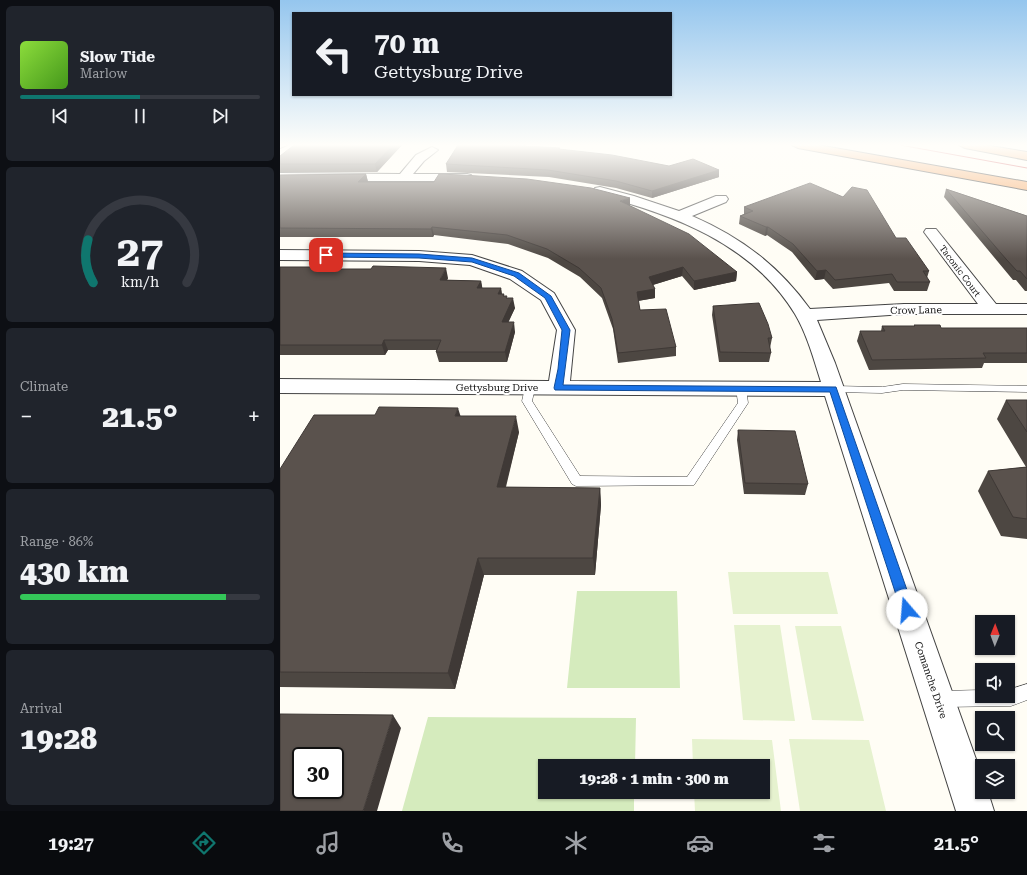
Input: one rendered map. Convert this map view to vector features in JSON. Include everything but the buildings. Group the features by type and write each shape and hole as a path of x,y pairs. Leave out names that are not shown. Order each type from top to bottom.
{"highway":[{"path":"1009,183 1027,186"}],"street":[{"name":"Comanche Drive","path":"578,187 635,199 681,215 721,236 753,257 780,282 805,315 825,363 975,811"},
{"path":"681,215 721,199"},
{"name":"Taconic Court","path":"931,232 991,309"},
{"path":"280,255 419,256 472,260 516,274 548,297 566,330 562,369 558,388"},
{"name":"Crow Lane","path":"805,315 904,309 1027,309"},
{"name":"Gettysburg Drive","path":"280,386 833,389"}],"lane":[{"path":"833,389 882,390 902,387 1027,389"},
{"path":"530,388 527,401 576,481 682,482 690,482 743,402 741,388"},
{"path":"937,699 1011,698 1027,692"}],"green space":[{"path":"728,572 828,572 838,614 733,614"},
{"path":"577,591 677,591 680,688 567,688"},
{"path":"734,625 780,625 795,721 743,720"},
{"path":"795,626 841,626 864,721 812,720"},
{"path":"428,717 636,718 635,759 538,759 538,799 634,799 634,811 402,811"},
{"path":"692,739 772,740 781,811 695,811 694,799 770,799 770,759 693,759"},
{"path":"789,739 869,740 886,811 800,811"}],"route":[{"path":"326,255 419,256 472,260 516,274 548,297 566,330 562,369 558,388 833,389 907,610"}]}
